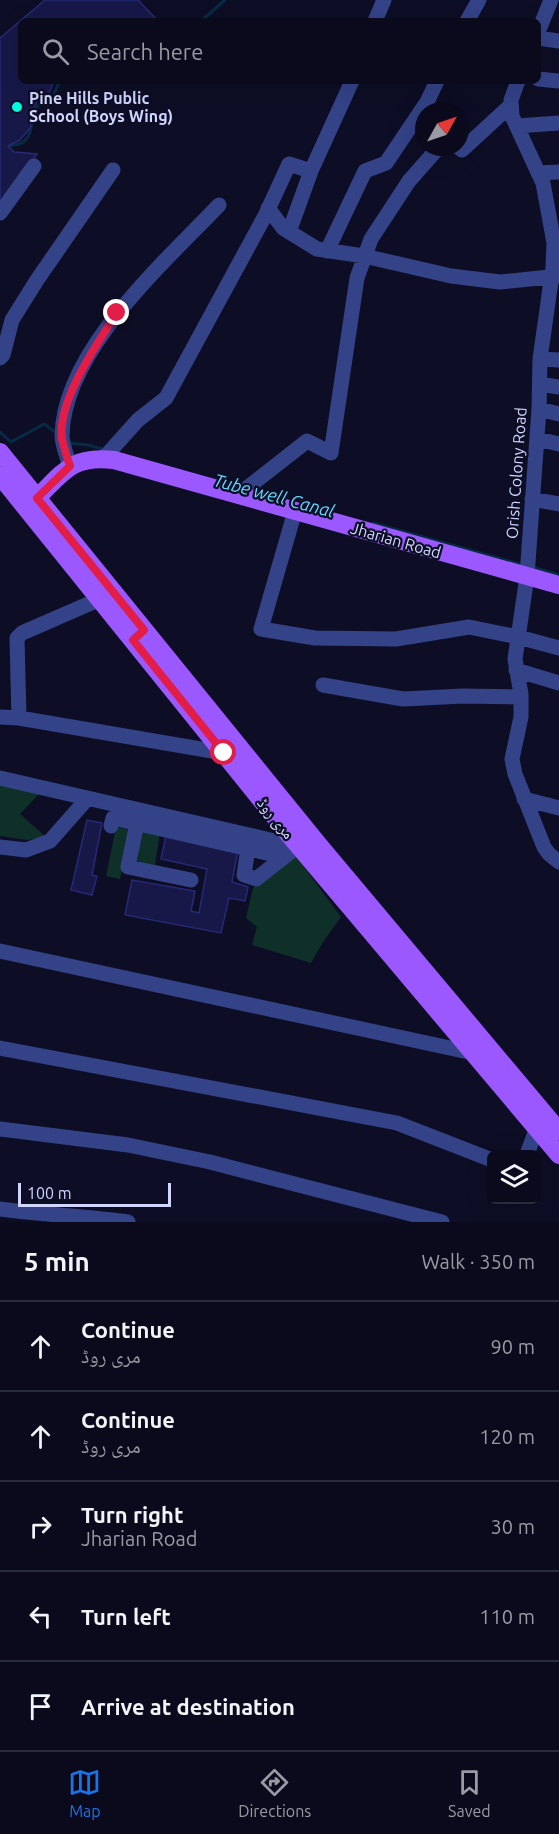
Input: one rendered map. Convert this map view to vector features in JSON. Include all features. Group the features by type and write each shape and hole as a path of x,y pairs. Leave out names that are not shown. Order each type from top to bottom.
{"main road":[{"name":"مری روڈ","path":"0,452 8,478 100,598 139,635 356,901 473,1053 559,1155"},
{"name":"Jharian Road","path":"70,466 80,461 103,459 559,585"},
{"path":"37,498 70,466"},
{"name":"مری روڈ","path":"8,478 37,498 224,753 295,841 356,901 559,1131"}],"street":[{"path":"376,18 384,0"},
{"path":"469,18 479,0"},
{"path":"541,25 550,3"},
{"path":"541,38 559,41"},
{"path":"541,79 559,81"},
{"path":"289,232 311,171 351,84"},
{"path":"327,251 365,171 386,163 435,84"},
{"path":"469,144 511,105 518,84"},
{"name":"Orish Colony Road","path":"511,105 512,116 538,173 556,242 552,322 540,358 539,409 527,576 515,659 521,697 521,717 512,759 514,774 544,847 559,862"},
{"path":"517,126 559,123"},
{"path":"238,495 307,441 331,453 357,278 364,256 371,239 409,181 431,156"},
{"path":"103,459 138,420 166,398 268,208 289,164 311,171"},
{"path":"0,213 34,166"},
{"path":"0,358 12,320 113,170"},
{"path":"538,173 559,172"},
{"path":"70,466 62,438 64,413 81,368 117,313 219,205"},
{"path":"268,208 283,228 317,249 364,256 451,276 500,282 555,283"},
{"path":"540,358 559,360"},
{"path":"540,384 559,387"},
{"path":"539,409 559,414"},
{"path":"537,439 559,444"},
{"path":"532,499 559,504"},
{"path":"295,511 261,630 315,638 396,639 469,627 559,648"},
{"path":"20,718 17,638 22,633 100,598"},
{"path":"516,670 559,683"},
{"path":"323,685 403,699 464,696 521,697"},
{"path":"0,717 20,718 224,753"},
{"path":"0,778 279,842 295,841"},
{"path":"0,846 26,850 50,841 87,799"},
{"path":"524,799 559,808"},
{"path":"111,826 113,818 284,857"},
{"path":"137,824 128,867 191,880"},
{"path":"248,848 244,875 256,879 284,857 295,841"},
{"path":"0,951 473,1053"},
{"path":"0,1048 397,1123 487,1158"},
{"path":"529,1150 537,1128"},
{"path":"0,1129 128,1145 210,1162 442,1222"},
{"path":"0,1209 53,1215 89,1216 128,1222"}],"green space":[{"path":"0,783 41,792 20,814 46,837 27,840 0,836"},
{"path":"116,827 130,830 120,879 106,876"},
{"path":"142,830 160,833 155,865 137,862"},
{"path":"296,856 341,917 311,963 252,945 257,927 246,918 253,888"}],"building":[{"name":"Pine Hills Public School (Boys Wing)","path":"45,0 138,0 155,18 24,18"},
{"name":"Pine Hills Public School (Boys Wing)","path":"18,23 18,84 53,84 49,93 38,99 31,115 31,127 20,140 8,146 14,152 37,154 0,203 0,38"},
{"path":"87,820 102,823 92,875 97,876 92,895 71,890"},
{"path":"166,836 238,850 232,882 248,887 245,901 229,898 221,933 125,915 132,880 195,891 191,911 199,913 207,869 161,859"}],"waterway":[{"path":"204,18 225,0"},
{"path":"0,146 14,145 23,142 28,137 35,111 40,104 52,98 59,84"},
{"name":"Tube well Canal","path":"0,432 11,442 44,424 57,433"},
{"name":"Tube well Canal","path":"69,443 106,450"},
{"name":"Tube well Canal","path":"373,523 523,565"},
{"name":"Tube well Canal","path":"532,567 559,575"}],"place":[{"name":"Pine Hills Public School (Boys Wing)","path":"17,107"}],"route":[{"path":"117,313 81,368 64,413 62,438 70,466 37,498 144,630 133,640 224,753"}]}
